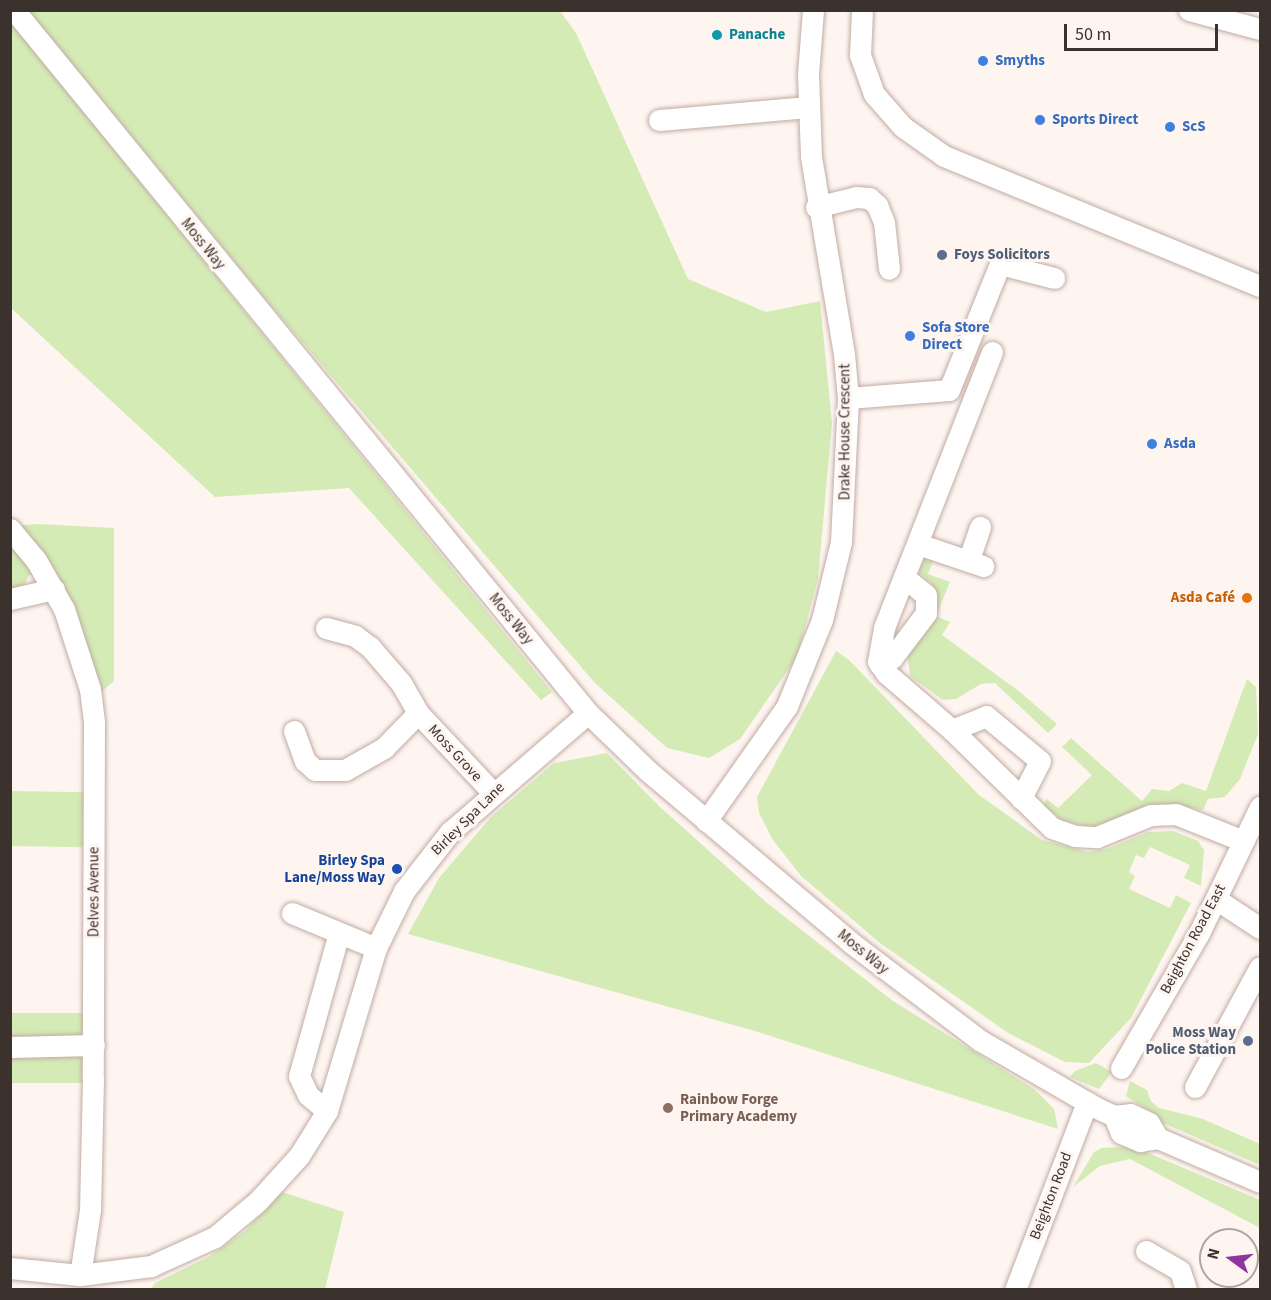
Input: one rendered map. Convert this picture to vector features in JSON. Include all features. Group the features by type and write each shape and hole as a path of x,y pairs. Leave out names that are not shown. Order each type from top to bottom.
{"street":[{"name":"Moss Way","path":"14,10 588,713 706,821 918,996 981,1041 1114,1116 1130,1114 1149,1123 1158,1138 1260,1182"},
{"name":"Drake House Crescent","path":"706,821 787,706 822,620 842,533 848,398 844,354 816,207 808,107 813,10"},
{"path":"862,10 860,56 874,94 903,127 944,156 1260,286"},
{"path":"1190,10 1260,29"},
{"path":"659,120 808,107"},
{"path":"816,207 856,196 869,198 877,205 884,222 890,269"},
{"path":"848,398 949,390 1000,264 1054,278"},
{"path":"992,352 879,645 880,666 952,730 1052,828 1075,836 1097,837 1151,815 1176,814 1243,841"},
{"path":"918,544 976,563 980,528"},
{"name":"Delves Avenue","path":"10,529 54,589 87,677 94,722 94,1045 90,1210 80,1275"},
{"path":"880,666 892,658 926,613 926,594 904,577"},
{"path":"10,599 54,589"},
{"name":"Moss Grove","path":"326,628 355,636 370,647 401,683 418,713 493,793"},
{"name":"Moss Grove","path":"294,731 305,761 315,770 345,770 384,748 418,713"},
{"name":"Birley Spa Lane","path":"10,1268 54,1282 80,1275 118,1281 183,1254 236,1222 299,1156 327,1111 376,948 393,910 420,867 450,832 588,713"},
{"path":"952,730 986,716 1040,761 1021,798"},
{"name":"Beighton Road East","path":"1121,1068 1216,899 1260,807"},
{"path":"1216,899 1260,928"},
{"path":"292,913 309,917 339,933 376,948"},
{"path":"327,1111 308,1095 299,1076 339,933"},
{"path":"1195,1087 1260,967"},
{"path":"10,1047 94,1045"},
{"name":"Beighton Road","path":"1015,1290 1087,1102"},
{"path":"1146,1251 1180,1271 1186,1290"}],"green space":[{"path":"29,11 560,11 576,33 688,279 766,312 820,301 832,423 818,579 797,657 740,739 709,758 667,748 595,683 267,301"},
{"path":"10,21 552,692 541,700 349,488 215,497 11,308"},
{"path":"38,524 114,528 114,681 100,693 76,611 53,569 29,575 24,585 11,590 10,526"},
{"path":"934,559 928,574 950,582 936,616 950,622 942,635 1020,692 1057,724 1048,733 995,683 981,684 956,699 943,700 910,676 907,651 934,618 938,606 932,584 919,572 924,560"},
{"path":"836,651 849,660 979,795 1042,840 1088,852 1107,849 1148,832 1173,831 1198,841 1204,850 1201,886 1184,878 1190,865 1150,847 1144,858 1136,855 1129,872 1135,876 1129,889 1170,908 1176,895 1191,903 1131,1018 1089,1063 1065,1062 1008,1033 880,943 801,876 773,840 759,813 757,797"},
{"path":"1247,679 1256,687 1258,734 1240,779 1225,797 1208,799 1203,810 1172,805 1092,827 1063,821 1043,805 1047,799 1058,808 1092,775 1062,747 1071,738 1142,801 1152,789 1169,791 1182,783 1206,791"},
{"path":"607,753 659,806 767,903 893,1001 1034,1089 1054,1109 1058,1129 755,1031 408,934 439,878 491,817 554,763"},
{"path":"11,791 85,792 84,847 10,846"},
{"path":"10,1013 84,1013 84,1083 10,1083"},
{"path":"1096,1063 1112,1072 1099,1089 1070,1077 1075,1071"},
{"path":"1130,1081 1147,1090 1151,1101 1159,1108 1203,1119 1260,1144 1260,1165 1149,1117 1151,1112 1126,1096"},
{"path":"1123,1147 1148,1153 1260,1200 1260,1228 1130,1159 1100,1166 1073,1187 1094,1152 1102,1148"},
{"path":"282,1192 344,1212 325,1289 151,1289 155,1283 210,1256 244,1232"}],"place":[{"name":"Panache","path":"717,35"},
{"name":"Smyths","path":"983,61"},
{"name":"Sports Direct","path":"1040,120"},
{"name":"ScS","path":"1170,127"},
{"name":"Foys Solicitors","path":"942,255"},
{"name":"Sofa Store Direct","path":"910,336"},
{"name":"Asda","path":"1152,444"},
{"name":"Asda Café","path":"1247,598"},
{"name":"Birley Spa Lane/Moss Way","path":"397,869"},
{"name":"Moss Way Police Station","path":"1248,1041"},
{"name":"Rainbow Forge Primary Academy","path":"668,1108"}]}
